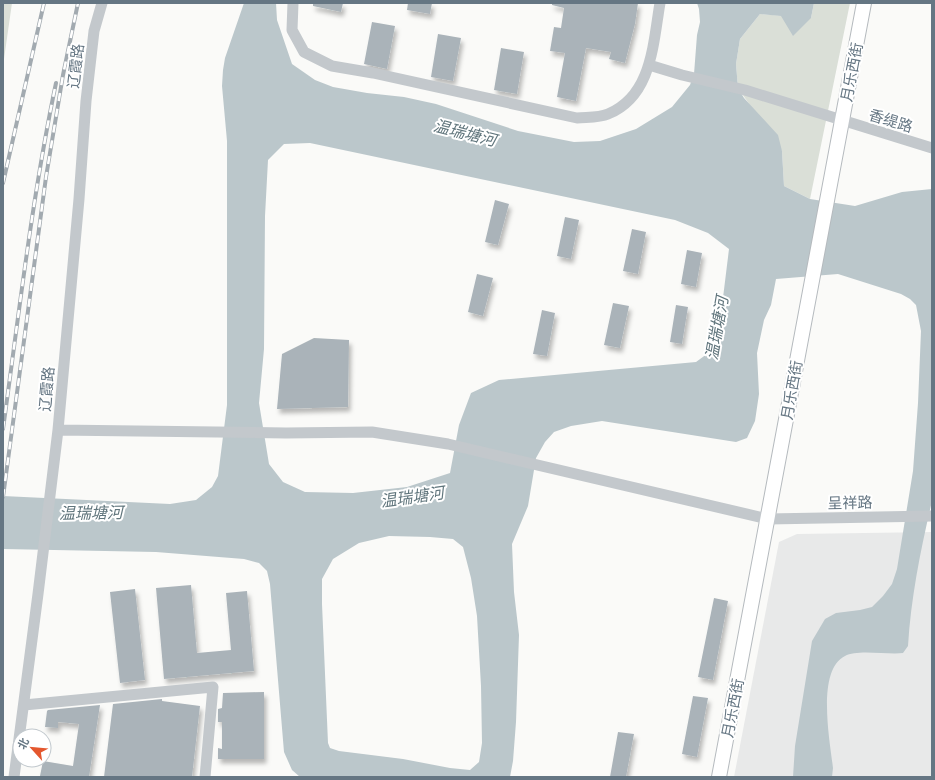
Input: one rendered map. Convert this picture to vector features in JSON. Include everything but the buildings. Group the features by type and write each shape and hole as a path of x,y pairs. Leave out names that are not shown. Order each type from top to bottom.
{"main road":[{"name":"月乐西街","path":"719,777 864,3"}],"street":[{"name":"辽霞路","path":"14,777 58,430 79,199 86,101 94,31 102,3"},
{"path":"293,3 292,30 304,52 332,66 373,73 577,118 607,115 627,104 638,91 649,65 660,3"},
{"name":"香缇路","path":"649,65 682,75 745,90 930,147"},
{"name":"呈祥路","path":"58,430 286,434 372,432 448,444 768,518 932,516"},
{"path":"24,705 213,687 205,777"}],"shaded area":[{"path":"3,3 12,3 3,66"},
{"path":"814,3 850,3 810,199 784,186 782,151 738,88 736,64 740,39 760,14 811,18"},
{"path":"932,532 932,777 734,777 779,542 797,534"}],"water":[{"name":"温瑞塘河","path":"244,3 276,3 277,20 292,64 315,80 333,87 404,97 436,104 518,131 574,142 600,141 636,129 672,107 690,85 694,74 697,35 700,22 697,3 814,3 811,18 793,36 781,16 760,14 740,39 736,64 738,88 744,98 778,135 782,151 784,186 810,199 855,206 902,192 932,189 932,501 911,609 908,646 903,653 850,654 845,656 836,664 830,676 827,708 833,768 832,777 793,777 795,746 812,641 825,619 836,613 872,607 892,584 897,569 913,471 921,331 916,305 910,299 901,294 838,274 776,279 771,305 764,320 757,353 759,394 755,421 747,438 736,442 602,421 571,426 554,432 545,442 536,458 528,506 512,544 514,592 519,635 516,722 513,761 510,777 300,777 292,770 284,752 270,584 267,571 259,563 244,559 156,552 3,549 3,496 170,504 196,500 212,487 218,476 227,405 227,141 222,86 225,58","holes":["310,143 675,220 708,233 729,249 721,314 711,351 696,362 499,380 471,393 459,425 450,473 407,487 353,493 305,492 283,482 269,464 259,403 264,349 265,216 268,160 284,144","389,536 453,539 463,547 471,578 477,616 481,686 482,743 479,762 470,770 450,768 403,759 339,751 330,748 328,743 322,579 333,559 359,543"]}],"railway":[{"path":"3,183 44,3"},
{"path":"3,497 46,177 63,75 78,3"},
{"path":"3,429 33,212 47,126 56,83"}]}
